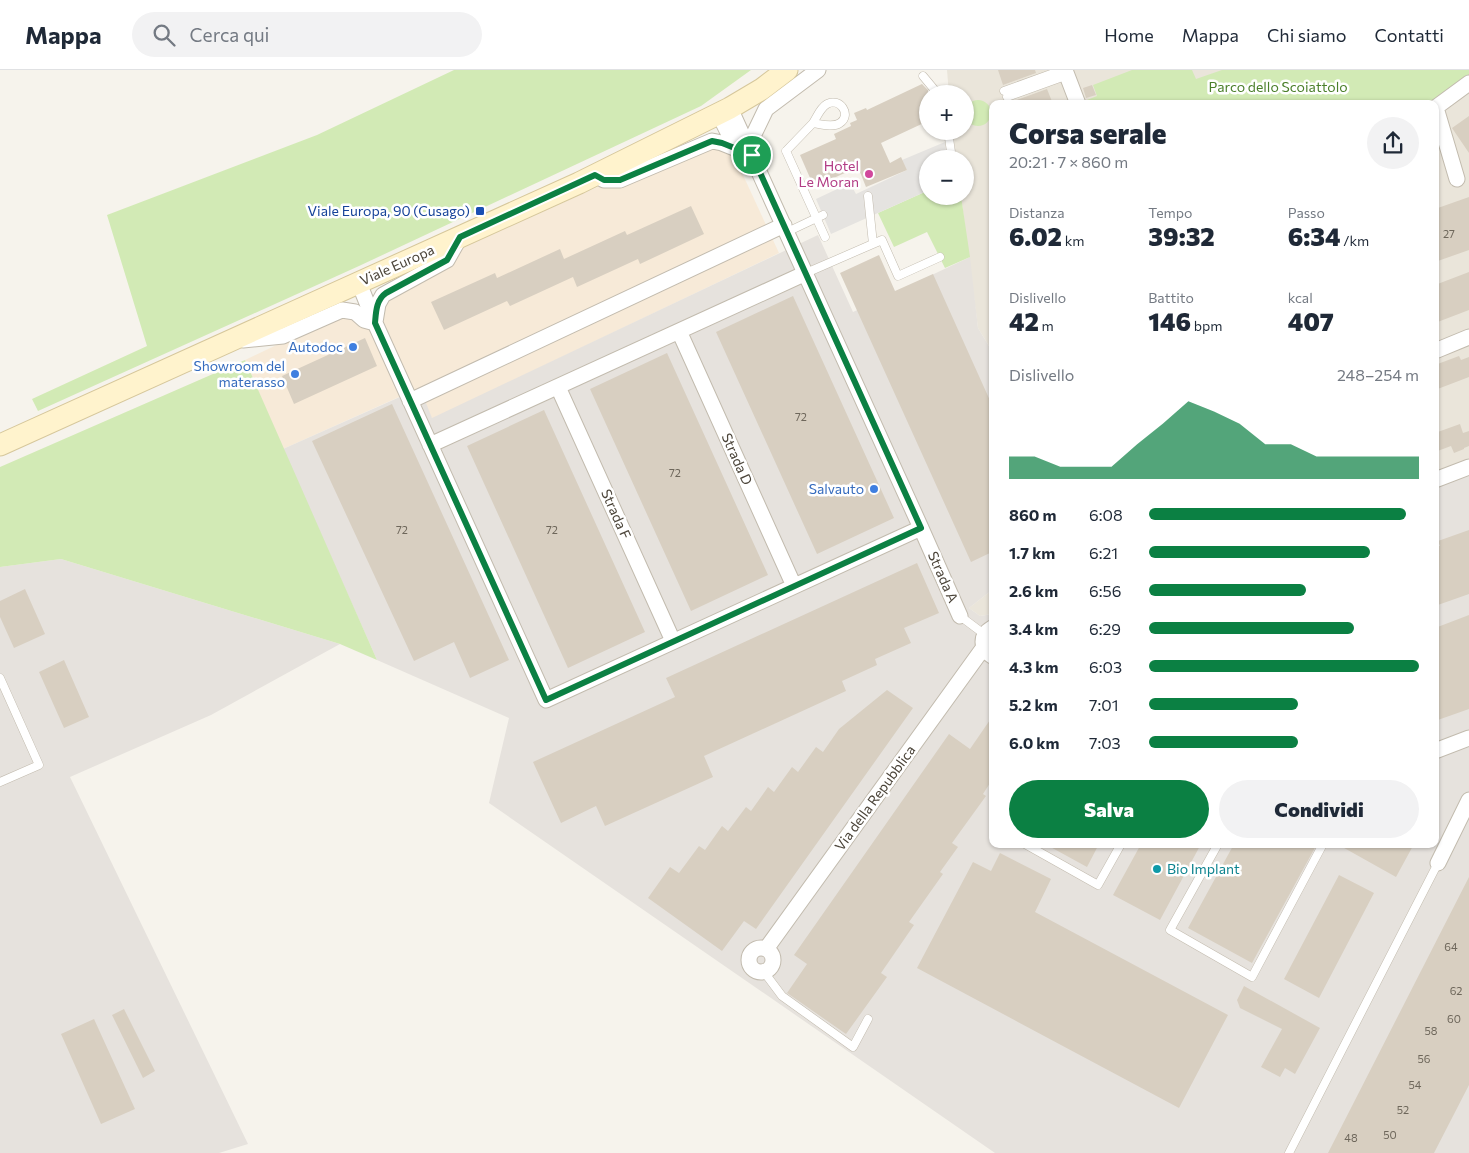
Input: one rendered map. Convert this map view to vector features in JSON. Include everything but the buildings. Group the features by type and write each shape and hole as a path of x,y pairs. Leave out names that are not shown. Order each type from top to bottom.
{"main road":[{"name":"Viale Europa","path":"0,445 595,175 725,111 762,89 787,70"}],"street":[{"path":"595,175 604,180 620,180 712,141 752,155 754,134 766,109 818,70"},
{"path":"1065,72 1076,100"},
{"path":"1439,105 1469,83"},
{"name":"Strada A","path":"725,111 752,155 786,228 960,616"},
{"path":"1439,121 1457,179"},
{"path":"410,401 786,228"},
{"path":"375,323 378,304 383,295 447,260 460,237"},
{"path":"430,445 806,273"},
{"path":"354,285 375,323 546,700 921,528"},
{"path":"228,341 283,336 342,310 355,312 364,320 375,323"},
{"name":"Strada D","path":"679,331 794,586"},
{"path":"1439,349 1469,337"},
{"name":"Strada F","path":"558,387 673,641"},
{"path":"1439,478 1469,467"},
{"name":"Via della Repubblica","path":"764,972 770,968 773,961 772,954 766,949 988,641"},
{"path":"1439,749 1469,738"},
{"path":"1438,863 1469,800"}],"lane":[{"path":"1006,94 1065,72"},
{"path":"923,76 930,85"},
{"path":"813,123 782,150 820,217 825,237"},
{"path":"868,196 873,244"},
{"path":"786,228 820,217"},
{"path":"806,273 882,240 898,276 940,257"},
{"path":"960,616 988,641"},
{"path":"0,678 39,765 0,782"},
{"path":"1032,848 1098,885 1119,848"},
{"path":"1216,848 1170,930 1252,977 1321,848"},
{"path":"1289,1153 1438,863"},
{"path":"764,972 782,996 853,1046 868,1018"}],"shaded area":[{"path":"947,70 1469,70 1469,461 1439,472 1439,100 989,100 989,346 978,328 962,205 974,205 974,150 955,150 954,140 974,140 974,85 948,85"},
{"path":"945,142 946,150 926,150"},
{"path":"707,146 720,148 732,154 779,253 432,419 419,388 283,449 245,360 450,262 464,247 602,185"},
{"path":"919,153 919,195 831,234 816,199 850,183 856,194 907,170 902,160"},
{"path":"818,235 853,312 970,257 978,328 989,346 989,592 969,608 980,616 989,614 989,848 1439,848 1439,485 1469,474 1469,1153 995,1153 489,803 509,718 377,660 283,449 420,388 432,418"},
{"path":"61,559 340,644 211,715 70,777 248,1144 219,1153 0,1153 0,567"},
{"path":"989,592 989,614 980,616 969,608"}],"green space":[{"path":"454,70 751,70 701,106 359,266 38,411 32,399 147,346 107,215 317,135"},
{"name":"Parco dello Scoiattolo","path":"1132,70 1192,70 1196,79 1222,70 1469,70 1469,75 1439,100 1087,100 1097,96 1093,85"},
{"path":"974,101 983,101 989,107 989,119 983,125 974,125"},
{"path":"919,195 919,205 962,205 970,257 945,268 927,232 894,247 878,213"},
{"path":"245,360 377,660 340,644 61,559 0,567 0,467"}],"place":[{"name":"Hotel Le Moran","path":"869,174"},
{"name":"Viale Europa, 90 (Cusago)","path":"480,211"},
{"name":"Autodoc","path":"353,347"},
{"name":"Showroom del materasso","path":"295,374"},
{"name":"Salvauto","path":"874,489"},
{"name":"Bio Implant","path":"1157,869"}],"route":[{"path":"712,141 752,155 921,528 546,700 375,323 378,304 386,293 447,260 460,237 595,175 604,180 620,180 712,141"}]}
